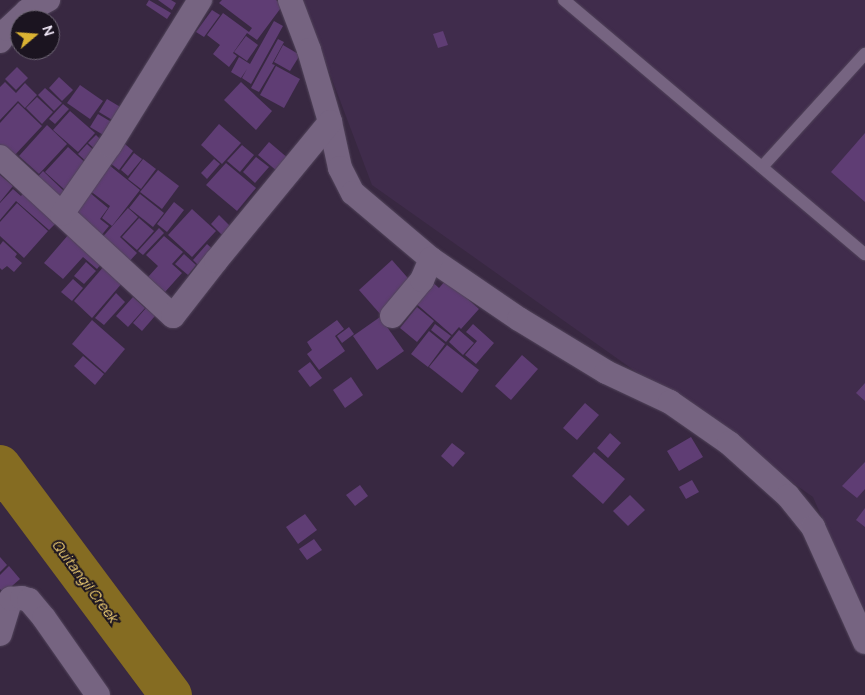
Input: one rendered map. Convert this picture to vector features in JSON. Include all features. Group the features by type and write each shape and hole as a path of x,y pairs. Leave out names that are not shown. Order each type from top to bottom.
{"street":[{"path":"0,41 8,29 27,11 48,0"},
{"path":"62,214 110,145 200,0"},
{"path":"290,0 309,50 330,122 340,168 353,193 431,259 519,319 606,372 670,402 729,443 788,496 813,527 865,642"},
{"path":"0,157 173,316 330,122"},
{"path":"392,316 422,280 431,259"},
{"path":"0,634 11,600 22,598 29,600 44,618 98,695"}],"lane":[{"path":"564,0 865,254"},
{"path":"762,167 865,54"}],"shaded area":[{"path":"302,0 865,0 865,616 813,497 372,185"}],"building":[{"path":"149,0 171,13 167,19 146,5"},
{"path":"158,0 171,0 176,3 172,10"},
{"path":"222,0 276,0 283,5 257,40 247,33 233,53 237,56 229,67 213,54 220,45 207,35 223,13 249,32 252,28 219,3"},
{"path":"212,10 220,15 204,37 196,32"},
{"path":"274,21 283,26 251,84 242,78 247,69 241,78 231,72 239,57 250,64"},
{"path":"443,31 448,45 438,48 433,34"},
{"path":"246,36 258,45 247,61 234,52"},
{"path":"278,39 284,42 272,64 275,65 259,92 251,88"},
{"path":"283,45 300,55 290,71 274,62"},
{"path":"276,66 300,79 284,108 260,95"},
{"path":"17,67 28,78 16,90 5,79"},
{"path":"59,77 73,90 62,101 49,88"},
{"path":"5,82 16,93 25,83 37,95 25,108 18,101 0,120 0,87"},
{"path":"241,82 272,111 256,130 224,100"},
{"path":"80,85 103,101 90,119 67,103"},
{"path":"45,88 62,103 54,111 38,95"},
{"path":"37,97 53,112 42,124 26,108"},
{"path":"107,99 127,111 119,124 99,112"},
{"path":"18,103 42,126 13,157 0,145 0,123"},
{"path":"63,104 69,109 55,124 49,119"},
{"path":"70,111 95,133 78,152 53,130"},
{"path":"98,114 118,126 110,139 90,127"},
{"path":"219,124 241,143 222,164 201,145"},
{"path":"47,125 67,144 39,174 19,156"},
{"path":"865,133 865,202 831,172"},
{"path":"96,135 105,144 98,152 88,143"},
{"path":"269,142 289,159 278,172 258,155"},
{"path":"87,144 100,156 90,165 78,154"},
{"path":"125,144 133,151 119,170 110,163"},
{"path":"242,145 254,155 240,172 227,161"},
{"path":"68,147 89,166 66,191 45,172"},
{"path":"134,153 142,159 128,176 121,170"},
{"path":"256,157 269,167 255,183 243,172"},
{"path":"143,159 156,169 141,189 128,179"},
{"path":"214,159 220,164 207,179 201,173"},
{"path":"226,163 256,188 237,211 206,185"},
{"path":"109,165 140,190 112,226 102,218 110,206 89,190"},
{"path":"158,170 179,186 162,209 140,192"},
{"path":"43,171 68,195 57,206 33,182"},
{"path":"0,175 13,186 0,202"},
{"path":"13,189 21,196 25,191 58,221 49,230 16,201 0,220 0,203"},
{"path":"89,192 108,208 100,219 109,226 100,237 71,214"},
{"path":"140,194 164,213 153,227 129,208"},
{"path":"174,202 184,210 167,232 157,224"},
{"path":"17,203 48,231 24,258 0,236 0,222"},
{"path":"128,208 138,217 120,237 137,253 127,264 100,240"},
{"path":"192,209 216,231 192,257 168,235"},
{"path":"219,215 230,226 222,235 211,224"},
{"path":"139,218 154,231 137,250 122,237"},
{"path":"159,228 164,233 143,255 138,251"},
{"path":"69,234 102,263 97,269 83,257 63,279 44,263"},
{"path":"164,236 183,252 172,264 182,273 165,292 148,277 158,266 146,255"},
{"path":"3,241 17,254 15,257 22,263 14,272 7,266 2,270 0,268 0,245"},
{"path":"207,244 216,252 201,268 193,260"},
{"path":"184,254 196,265 188,275 175,264"},
{"path":"392,260 414,285 381,315 359,290"},
{"path":"86,262 96,271 84,284 74,276"},
{"path":"105,265 123,282 92,318 74,301"},
{"path":"73,279 83,288 72,301 61,292"},
{"path":"430,280 439,288 446,280 479,309 461,329 459,327 452,335 412,300"},
{"path":"116,293 125,302 104,325 95,318"},
{"path":"133,297 145,308 128,327 116,316"},
{"path":"417,307 434,321 417,342 400,328"},
{"path":"146,308 155,316 142,331 133,323"},
{"path":"380,317 404,351 377,370 353,336"},
{"path":"92,320 125,349 105,373 72,344"},
{"path":"337,320 344,329 335,336 345,351 319,370 307,354 312,350 307,342"},
{"path":"435,324 451,336 446,342 431,330"},
{"path":"473,324 494,343 476,364 465,355 477,341 466,332"},
{"path":"349,327 354,334 342,343 337,336"},
{"path":"459,330 474,343 463,355 449,342"},
{"path":"429,331 445,344 428,367 411,354"},
{"path":"447,345 479,370 462,393 429,367"},
{"path":"522,355 538,369 511,400 495,386"},
{"path":"83,356 104,374 95,385 74,366"},
{"path":"310,362 322,378 310,387 298,371"},
{"path":"351,377 363,395 345,408 333,390"},
{"path":"865,383 865,401 856,393"},
{"path":"585,403 599,415 577,440 563,428"},
{"path":"610,433 621,443 608,458 597,448"},
{"path":"691,437 703,457 679,471 667,451"},
{"path":"452,443 465,453 453,467 441,456"},
{"path":"594,452 625,479 603,504 572,476"},
{"path":"865,462 865,489 857,498 842,486"},
{"path":"692,480 699,492 686,499 679,487"},
{"path":"360,485 368,496 355,506 346,495"},
{"path":"630,495 645,510 628,526 613,511"},
{"path":"865,508 865,527 856,520"},
{"path":"305,514 317,530 298,544 286,527"},
{"path":"314,539 322,550 307,560 299,549"},
{"path":"0,557 7,565 0,572"},
{"path":"9,566 20,579 4,593 0,589 0,575"}],"waterway":[{"name":"Quitangil Creek","path":"0,466 171,695"}]}
